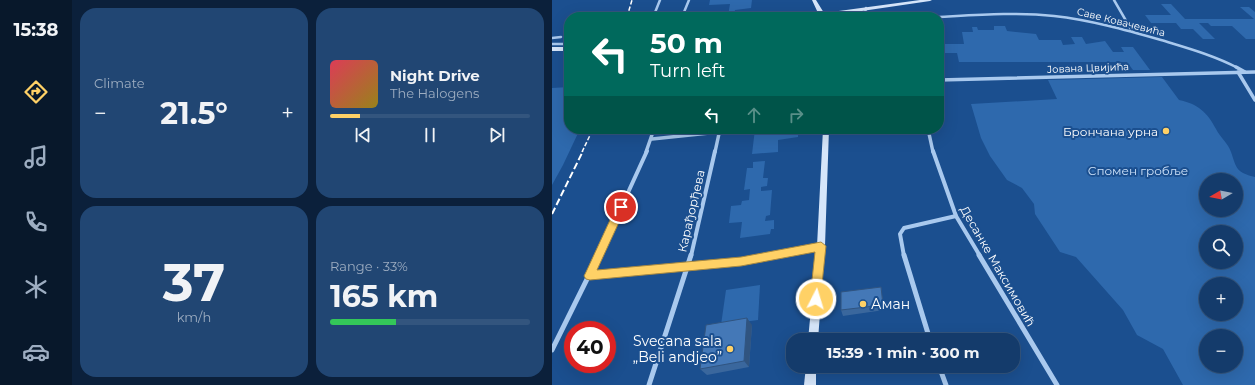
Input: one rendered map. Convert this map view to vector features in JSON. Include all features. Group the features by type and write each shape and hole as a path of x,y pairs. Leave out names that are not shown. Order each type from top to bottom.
{"street":[{"path":"655,12 660,0"},
{"path":"684,12 690,0"},
{"path":"846,12 930,0"},
{"path":"1114,0 1132,31"},
{"path":"815,2 822,12"},
{"path":"814,12 815,2"},
{"path":"865,12 866,8"},
{"name":"Саве Ковачевића","path":"944,17 1017,15 1054,16 1132,31 1218,59 1245,72"},
{"path":"552,38 561,37"},
{"path":"552,44 564,44"},
{"path":"552,49 564,49"},
{"path":"1238,72 1255,100"},
{"name":"Јована Цвијића","path":"944,80 1255,72"},
{"path":"552,350 590,276 653,134"},
{"name":"Карађорђева","path":"652,139 694,134"},
{"name":"Карађорђева","path":"649,385 688,268 718,134"},
{"path":"814,333 821,246 826,134"},
{"name":"Десанке Максимовић","path":"929,134 935,160 956,216 1057,385"},
{"path":"928,333 902,249 900,234 904,228 956,216"},
{"path":"590,276 688,268 741,261 821,246"},
{"path":"810,385 811,373"},
{"path":"942,373 946,385"}],"green space":[{"path":"710,0 752,0 751,8 735,10 735,12 729,12 730,4 709,5"},
{"path":"1161,4 1171,4 1185,19 1254,19 1240,7 1249,7 1255,12 1255,39 1246,39 1232,26 1211,26 1208,23 1199,23 1215,39 1203,39 1193,29 1181,29 1176,23 1151,23 1145,15 1171,15"},
{"path":"994,26 1005,26 1007,31 1036,34 1039,40 1061,40 1063,45 1075,44 1071,37 1082,37 1086,44 1105,41 1113,52 1124,52 1121,47 1133,47 1150,70 1133,70 1127,62 959,62 957,53 944,53 944,44 964,44 962,32 973,32 972,27 977,27 978,30 994,30"},
{"name":"Спомен гробље","path":"1162,77 1179,100 1197,106 1205,113 1228,146 1235,164 1243,173 1199,173 1199,217 1243,217 1243,173 1255,177 1255,385 1183,385 1163,349 1137,335 1123,310 1076,257 1060,252 1035,214 1034,204 1022,188 1007,180 990,156 981,138 971,104 1057,99 1048,80"},
{"path":"564,87 564,134 578,134 552,185 552,88"},
{"path":"754,134 798,134 798,137 778,140 778,152 752,154"},
{"path":"765,161 763,178 768,178 767,186 761,187 761,191 772,190 770,215 766,216 765,221 774,220 774,229 771,229 770,234 740,238 742,222 729,223 731,206 741,205 742,201 749,200 750,189 744,190 747,168 753,168 753,162"},
{"path":"760,285 758,320 721,325 726,290"}],"building":[{"name":"Аман","path":"881,287 883,305 841,310 841,292"},
{"name":"Svecana sala „Beli andjeo”","path":"747,318 744,361 700,369 706,325"}],"railway":[{"path":"628,12 632,0"},
{"path":"582,152 591,134"},
{"path":"552,214 583,151"}],"place":[{"name":"Брончана урна","path":"1166,131"},
{"name":"Аман","path":"863,304"},
{"name":"Svecana sala „Beli andjeo”","path":"730,349"}],"route":[{"path":"621,207 590,276 688,268 741,261 821,246 816,299"}]}
